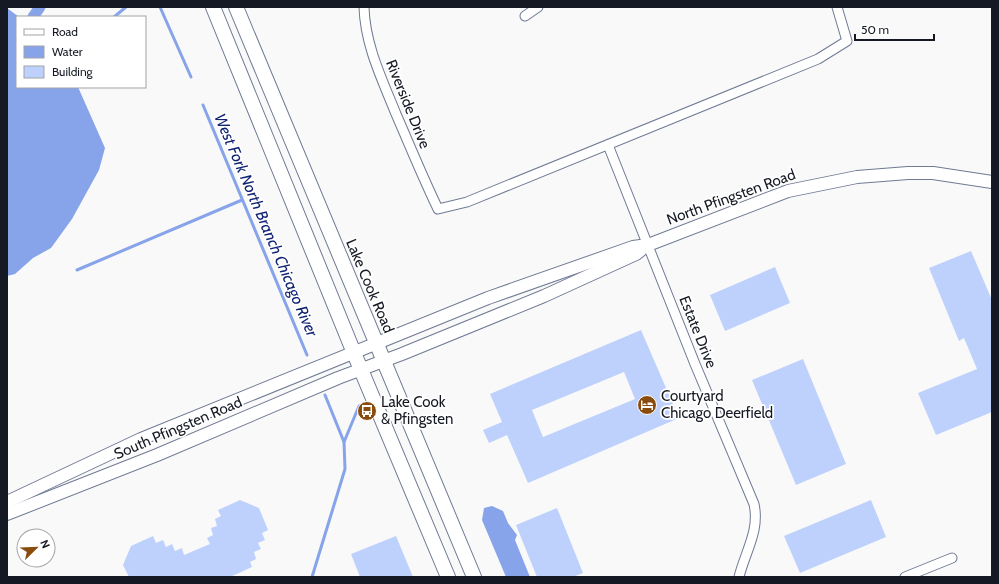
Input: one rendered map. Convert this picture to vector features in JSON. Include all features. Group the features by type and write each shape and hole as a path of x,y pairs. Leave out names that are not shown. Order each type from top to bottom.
{"main road":[{"path":"213,7 360,369 448,577"},
{"name":"Lake Cook Road","path":"236,7 474,577"}],"street":[{"name":"Riverside Drive","path":"364,7 365,23 375,62 424,180 438,209 467,202 608,145"},
{"path":"525,16 538,7"},
{"path":"608,145 818,59 847,41 837,7"},
{"name":"Estate Drive","path":"608,145 754,504 756,513 752,540 739,577"},
{"name":"North Pfingsten Road","path":"354,353 488,298 632,247 648,245 788,191 850,178 908,173 933,173 992,182"},
{"name":"North Pfingsten Road","path":"360,369 402,354 544,296 636,254 648,245"},
{"name":"South Pfingsten Road","path":"7,502 141,439 354,353"},
{"name":"South Pfingsten Road","path":"7,514 157,455 360,369"},
{"path":"905,577 952,558"}],"water":[{"path":"7,8 18,16 16,16 16,88 78,88 105,148 99,170 72,219 51,248 33,258 15,274 7,276"},
{"path":"492,506 503,511 508,523 517,535 515,540 530,577 506,577 482,520 484,508"}],"building":[{"path":"971,251 992,300 992,412 936,435 918,393 977,369 964,338 959,341 929,268"},
{"path":"775,267 790,303 725,331 710,295"},
{"name":"Courtyard Chicago Deerfield","path":"641,330 679,418 528,483 507,435 489,443 483,430 502,422 490,394","holes":["624,372 635,399 543,437 532,410"]},
{"path":"803,359 846,464 796,485 752,380"},
{"path":"240,500 259,508 268,530 262,533 265,540 258,543 261,549 254,552 256,559 250,562 252,567 230,577 129,577 123,565 131,546 153,536 156,543 163,540 166,547 172,544 175,551 182,548 184,555 210,544 207,538 213,535 211,528 217,526 215,519 221,516 218,510"},
{"path":"871,500 886,537 800,573 784,536"},
{"path":"557,508 583,573 573,577 537,577 516,525"},
{"path":"396,536 413,577 360,577 351,554"}],"waterway":[{"path":"34,16 40,7"},
{"path":"115,16 126,7"},
{"name":"West Fork North Branch Chicago River","path":"160,7 191,77"},
{"name":"West Fork North Branch Chicago River","path":"203,105 307,355"},
{"path":"77,270 242,200"},
{"name":"West Fork North Branch Chicago River","path":"312,577 345,469 344,442 325,395"},
{"path":"344,442 359,406"}],"place":[{"name":"Courtyard Chicago Deerfield","path":"647,405"},
{"name":"Lake Cook & Pfingsten","path":"367,411"}]}
